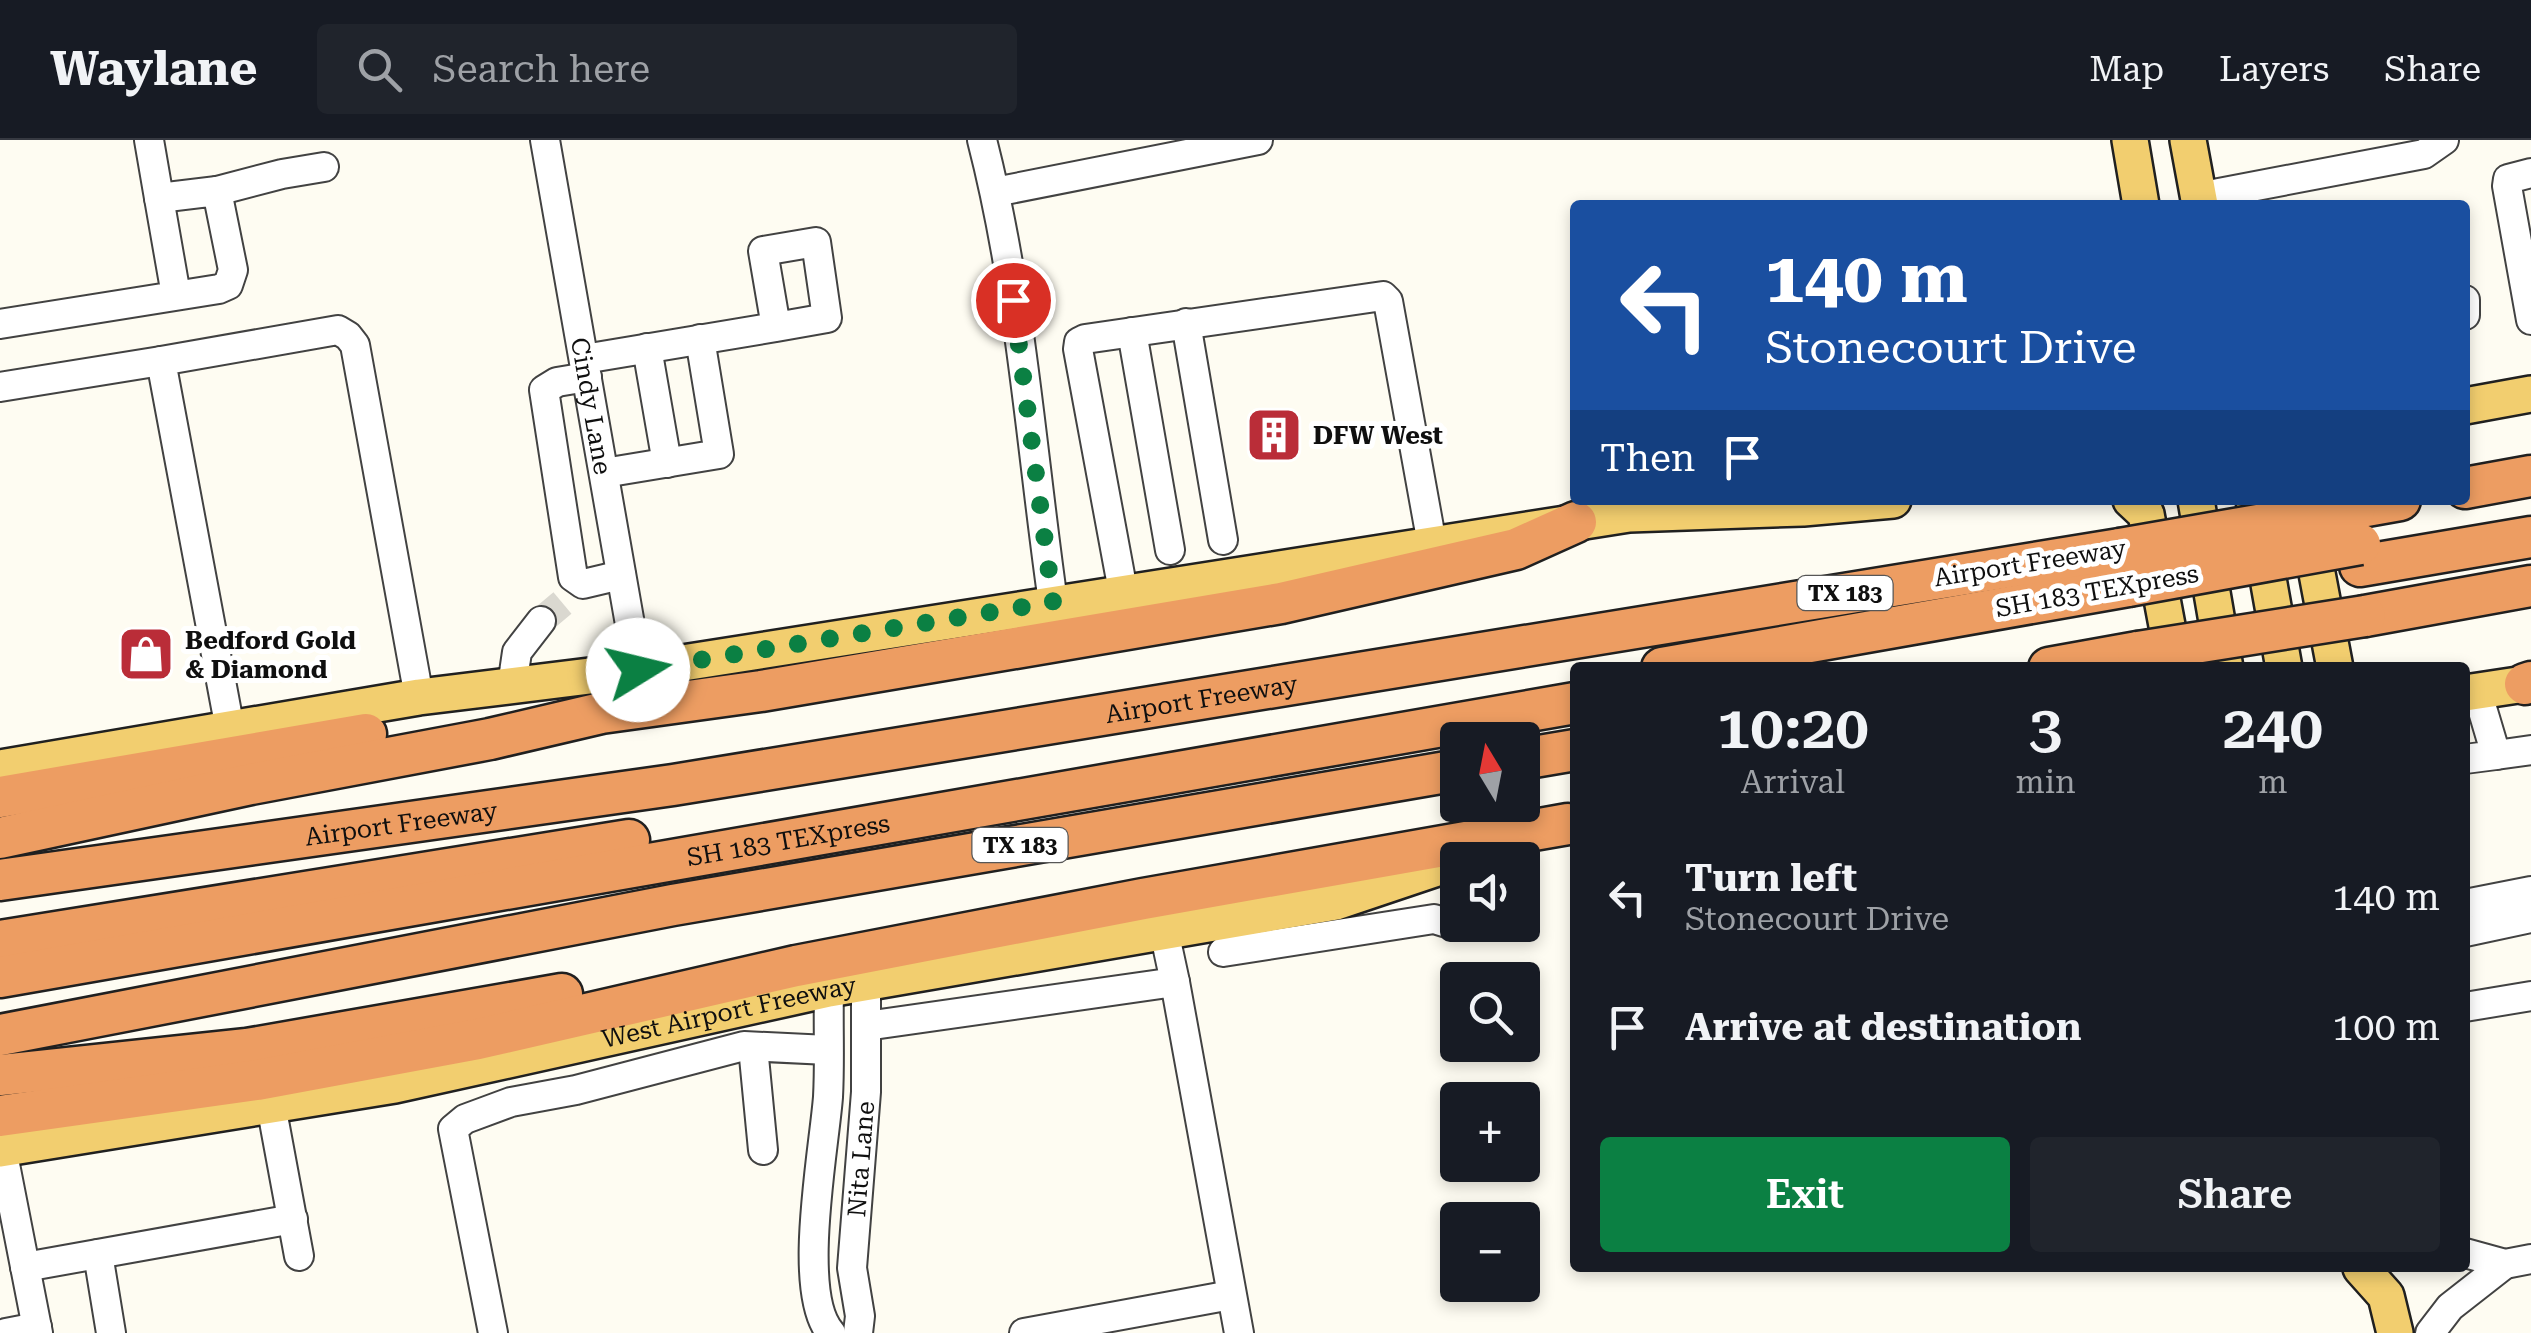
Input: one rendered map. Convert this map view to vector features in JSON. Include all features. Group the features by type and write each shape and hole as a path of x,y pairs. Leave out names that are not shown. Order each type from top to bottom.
{"highway":[{"path":"2470,487 2531,476"},
{"name":"Airport Freeway","path":"0,880 2126,581 2358,539 2395,505"},
{"name":"SH 183 TEXpress","path":"1694,662 2358,539 2531,514"},
{"path":"0,838 601,713 761,691 1280,604 1516,549 1576,522"},
{"name":"SH 183 TEXpress","path":"2358,539 2531,537"},
{"name":"SH 183 TEXpress","path":"1803,662 2126,581"},
{"path":"2129,662 2156,660 2531,586"},
{"name":"SH 183 TEXpress","path":"0,941 1136,759 1570,684"},
{"name":"SH 183 TEXpress","path":"0,977 1570,704"},
{"path":"0,797 484,717 601,713"},
{"path":"1540,756 1570,751"},
{"name":"TX 183","path":"0,1035 674,905 1440,773"},
{"path":"0,914 547,829 673,785"},
{"path":"1,1138 257,1080 460,1042 796,966 1154,915 1570,823"},
{"path":"0,1076 247,1049 794,954 1154,915"}],"main road":[{"path":"2130,140 2140,200"},
{"path":"2188,140 2199,200"},
{"path":"2470,386 2494,383 2531,392"},
{"path":"2470,405 2531,392"},
{"path":"0,768 418,697 638,670 1576,522 1634,506 1718,505"},
{"path":"2136,505 2146,514 2156,660"},
{"path":"2197,505 2223,662"},
{"path":"2255,505 2283,662"},
{"path":"2305,505 2334,662"},
{"path":"2471,692 2529,683"},
{"name":"West Airport Freeway","path":"1513,842 1570,823"},
{"name":"West Airport Freeway","path":"1,1138 271,1105 395,1085 1154,915 1336,902 1440,866"},
{"path":"2390,1282 2395,1333"}],"street":[{"path":"148,140 176,295"},
{"path":"982,140 996,192 1019,336 1053,602"},
{"path":"2204,200 2424,154 2444,140"},
{"name":"Cindy Lane","path":"549,141 638,670"},
{"path":"996,192 1258,141"},
{"path":"160,198 217,191 324,168"},
{"path":"2531,172 2508,179 2507,186 2531,320"},
{"path":"0,324 220,290 232,279 217,191"},
{"path":"1123,592 1078,349 1084,338 1384,296 1432,544"},
{"path":"1186,324 1223,540"},
{"path":"621,574 574,592 544,390 586,368 648,348 776,327"},
{"path":"0,387 338,330 348,336 355,345 418,697"},
{"path":"1132,332 1170,550"},
{"path":"604,472 719,454 700,340"},
{"path":"648,348 667,462"},
{"path":"161,361 230,729"},
{"path":"512,686 517,652 542,621"},
{"path":"2471,692 2496,755"},
{"path":"2470,759 2531,750"},
{"path":"2470,903 2531,890"},
{"path":"1154,915 1175,982 1239,1333"},
{"path":"2470,931 2531,918"},
{"path":"1223,952 1440,921"},
{"name":"Nita Lane","path":"858,1333 860,1316 852,1268 866,1092 866,982"},
{"path":"866,1026 1175,982"},
{"name":"Nita Lane","path":"829,989 828,1095 813,1273 822,1324 830,1333"},
{"path":"2470,1006 2531,996"},
{"path":"493,1333 454,1129 465,1119 511,1102 576,1090 744,1046 828,1050"},
{"path":"754,1047 763,1150"},
{"path":"271,1105 299,1256"},
{"path":"1,1138 38,1330 6,1333"},
{"path":"25,1267 292,1219"},
{"path":"98,1254 110,1333"},
{"path":"2470,1254 2518,1262"},
{"path":"2430,1333 2450,1307 2518,1262"},
{"path":"1024,1333 1231,1294"}],"tunnel":[{"path":"541,621 566,600"}],"place":[{"name":"DFW West","path":"1274,435"},
{"name":"Bedford Gold & Diamond","path":"146,654"}],"route":[{"path":"638,670 1053,602 1013,300"}]}
